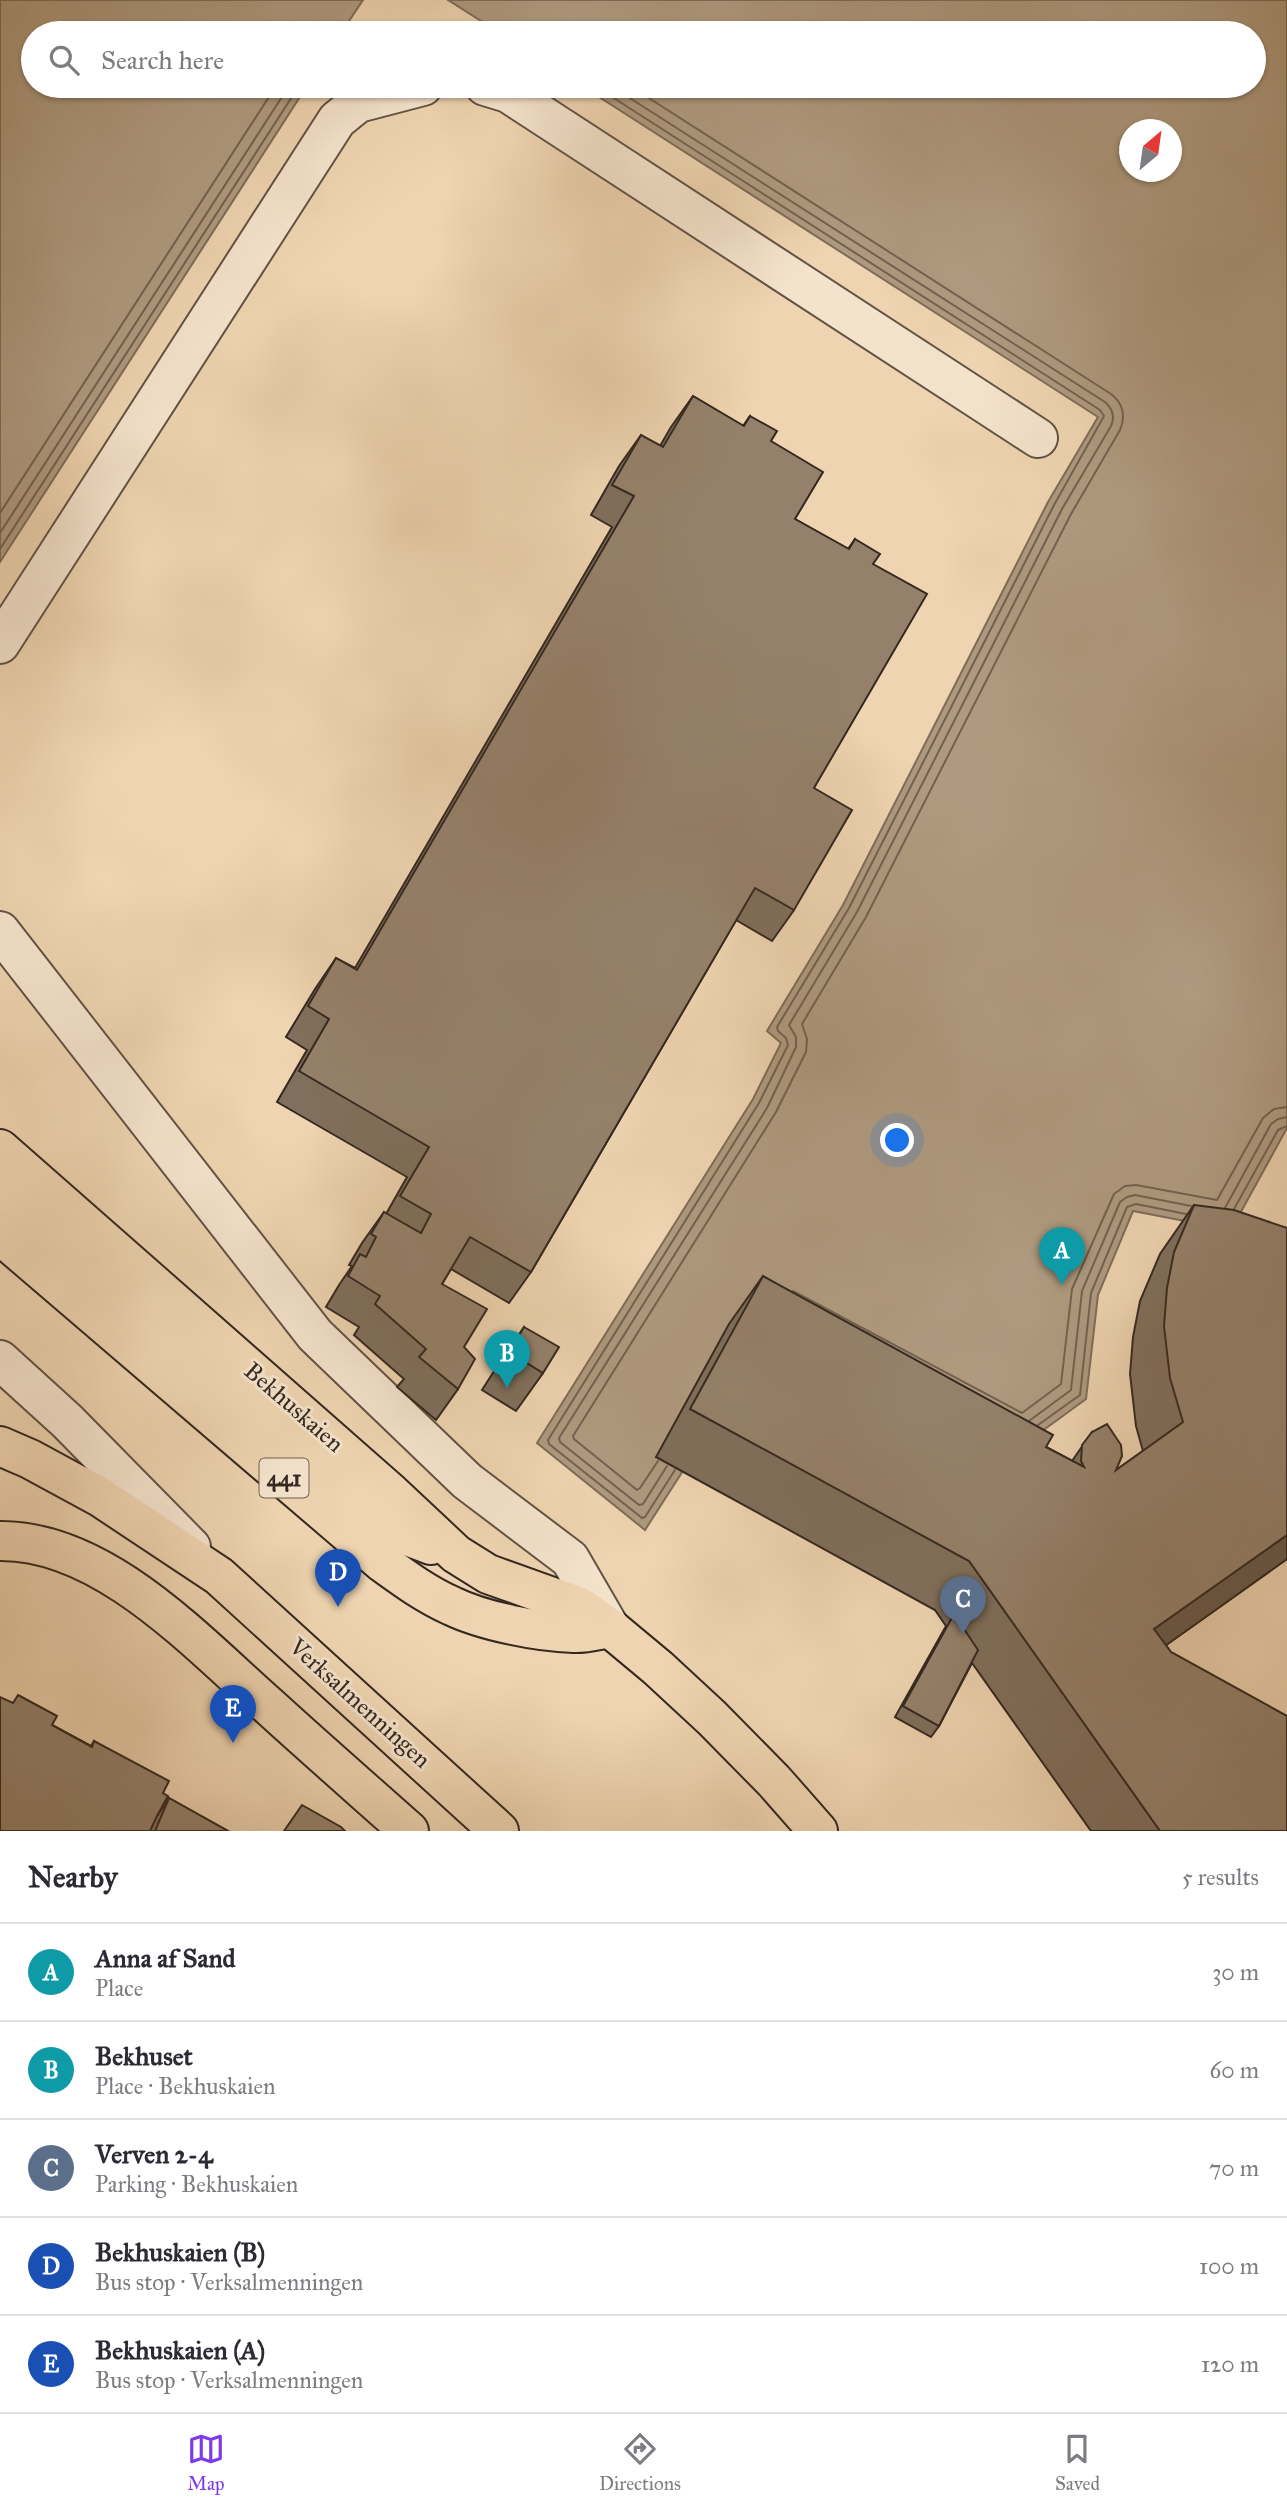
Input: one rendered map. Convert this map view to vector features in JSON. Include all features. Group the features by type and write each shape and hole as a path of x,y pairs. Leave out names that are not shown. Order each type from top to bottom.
{"main road":[{"name":"Bekhuskaien","path":"0,1149 391,1493 456,1554 488,1574 580,1606 658,1668 774,1781 818,1831"},
{"path":"0,1191 124,1302 394,1531 456,1554"},
{"name":"441","path":"0,1235 383,1563 422,1591 481,1618 575,1633 610,1628"},
{"name":"Verksalmenningen","path":"0,1446 100,1497 219,1576 499,1831"},
{"path":"0,1541 13,1540 54,1548 93,1565 136,1592 187,1633 409,1831"}],"lane":[{"path":"0,644 337,120 358,103 377,98"},
{"path":"516,98 1038,438"},
{"name":"Bekhuskaien","path":"0,931 315,1335 467,1481 570,1559 610,1628"},
{"name":"Verksalmenningen","path":"0,1360 67,1421 219,1576"}],"water":[{"path":"0,0 363,0 349,21 21,21 21,98 299,98 0,562"},
{"path":"448,0 1287,0 1287,1128 1231,1230 1133,1211 1098,1295 1086,1399 1023,1445 783,1315 645,1530 537,1443 753,1099 781,1043 767,1031 843,905 1048,502 1098,417 601,98 1266,98 1266,21 481,21"}],"building":[{"path":"693,396 744,426 750,416 777,431 771,441 823,472 795,519 849,549 855,539 880,554 873,564 927,594 814,788 852,810 794,910 755,888 531,1272 470,1237 442,1284 487,1309 464,1347 475,1359 458,1389 419,1357 426,1349 375,1304 380,1296 348,1276 360,1254 366,1257 376,1237 371,1234 384,1212 421,1233 431,1214 400,1196 429,1147 299,1071 329,1019 308,1006 336,958 357,970 634,496 612,485 641,435 663,447"},
{"path":"1194,1205 1234,1210 1287,1228 1287,1535 1154,1629 1171,1652 1287,1716 1287,1831 1160,1831 969,1561 690,1409 763,1276 1053,1435 1046,1447 1084,1467 1081,1461 1082,1445 1092,1432 1107,1424 1121,1445 1122,1456 1116,1470 1183,1422 1170,1378 1164,1326 1167,1288 1174,1252"},
{"path":"524,1327 559,1347 543,1373 509,1352"},
{"path":"954,1614 978,1650 939,1726 903,1706"},
{"path":"18,1695 57,1716 52,1725 92,1747 94,1741 169,1781 163,1793 168,1796 150,1831 0,1831 0,1697 13,1703"},
{"path":"169,1798 228,1831 155,1831"},
{"path":"302,1805 341,1827 345,1831 284,1831"}],"place":[{"name":"Anna af Sand","path":"1062,1285"},
{"name":"Bekhuset","path":"507,1388"},
{"name":"Bekhuskaien (B)","path":"338,1607"},
{"name":"Verven 2-4","path":"963,1634"},
{"name":"Bekhuskaien (A)","path":"233,1743"}]}
